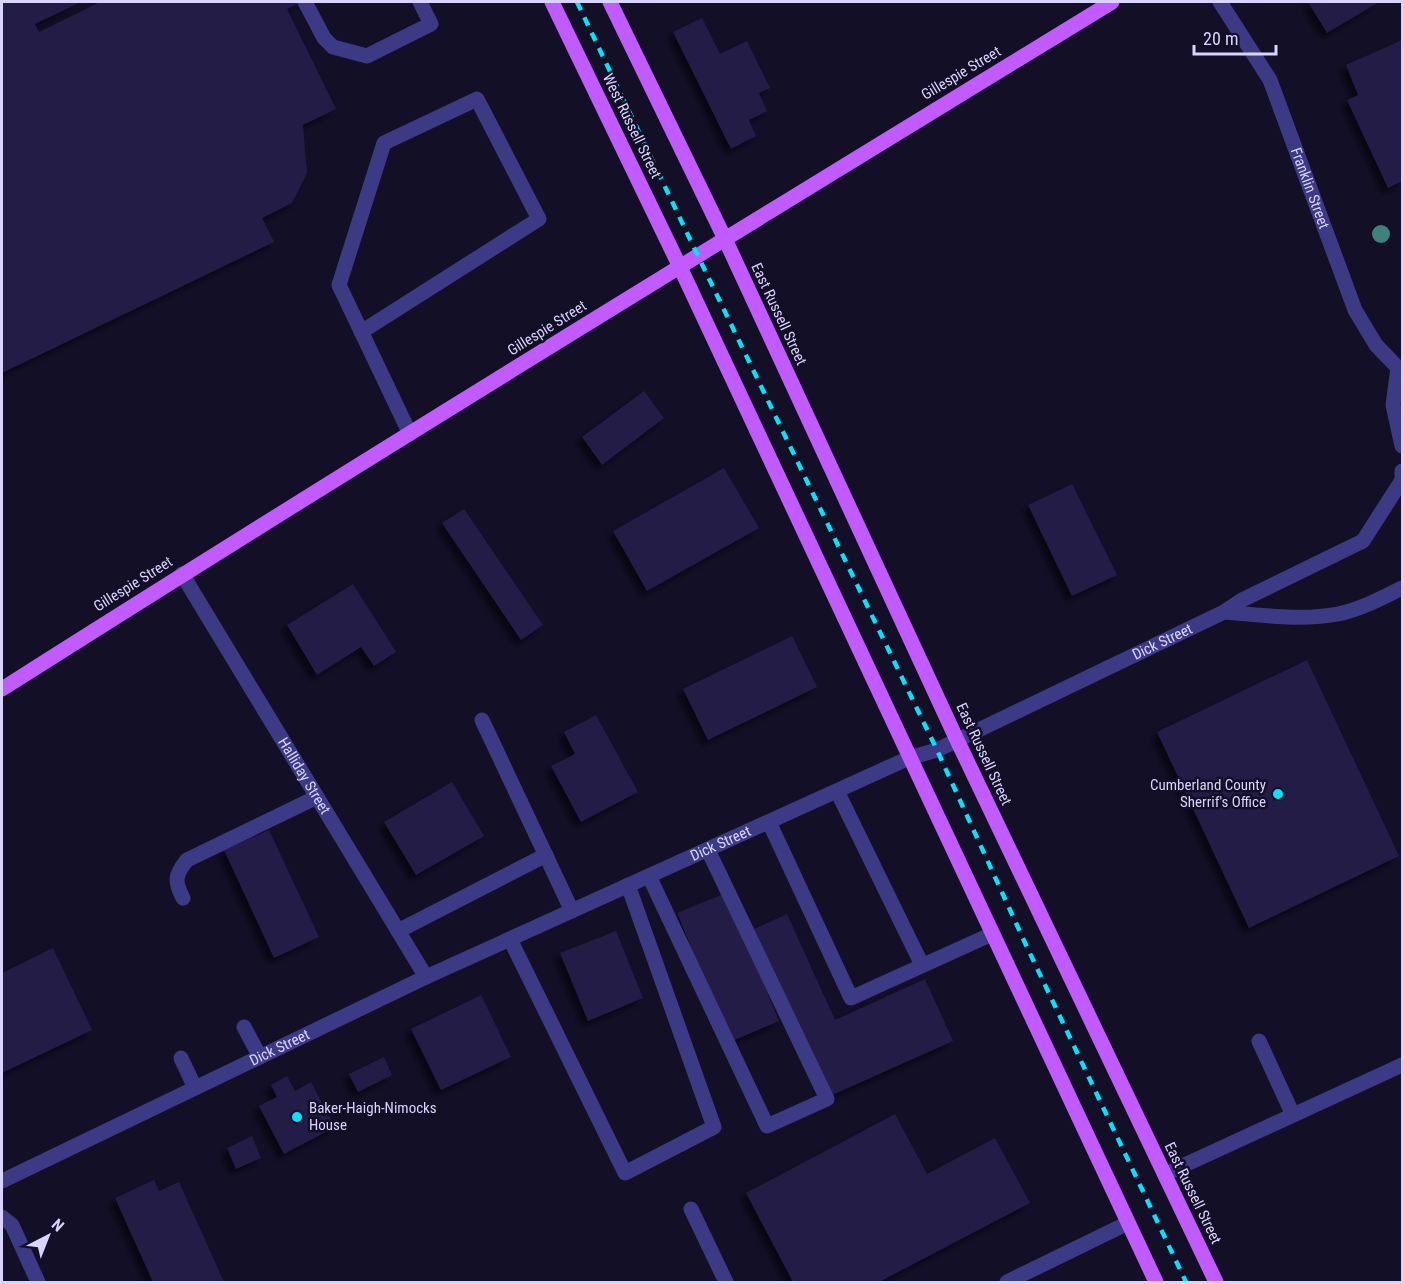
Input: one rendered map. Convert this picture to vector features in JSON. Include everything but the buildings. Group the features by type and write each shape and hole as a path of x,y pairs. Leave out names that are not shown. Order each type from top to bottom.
{"main road":[{"name":"West Russell Street","path":"552,2 680,267"},
{"path":"610,2 725,239"},
{"name":"Gillespie Street","path":"2,688 325,485 1112,2"},
{"name":"East Russell Street","path":"725,239 957,740 1216,1282"},
{"path":"680,267 1156,1282"}],"street":[{"path":"305,2 324,38 333,47 367,56 431,24 420,2"},
{"name":"Franklin Street","path":"1220,2 1270,80 1355,310 1376,345 1400,370"},
{"path":"361,332 539,219 477,99 384,143 339,285 361,332 410,434"},
{"path":"1400,370 1394,405 1402,446"},
{"name":"Dick Street","path":"2,1181 426,977 909,759 937,750 1224,612 1242,600 1363,541 1402,480 1402,471"},
{"name":"Halliday Street","path":"182,574 426,977"},
{"path":"1224,612 1281,617 1341,614 1376,602 1402,588"},
{"path":"482,720 572,911"},
{"path":"837,791 922,965"},
{"path":"183,898 176,885 178,872 187,860 317,797"},
{"path":"769,822 851,998 992,934"},
{"path":"649,876 767,1126 827,1099 708,850"},
{"path":"398,931 546,855"},
{"path":"510,939 625,1173 714,1127 628,885"},
{"path":"244,1028 260,1057"},
{"path":"1259,1041 1293,1115"},
{"path":"181,1058 195,1088"},
{"path":"1164,1174 1402,1065"},
{"path":"691,1209 726,1282"},
{"path":"2,1217 12,1226 38,1282"},
{"path":"1007,1282 1128,1223"}],"railway":[{"path":"577,2 937,750 1026,945 1186,1282"}],"place":[{"name":"Cumberland County Sherrif's Office","path":"1278,794"},
{"name":"Baker-Haigh-Nimocks House","path":"297,1117"}]}
